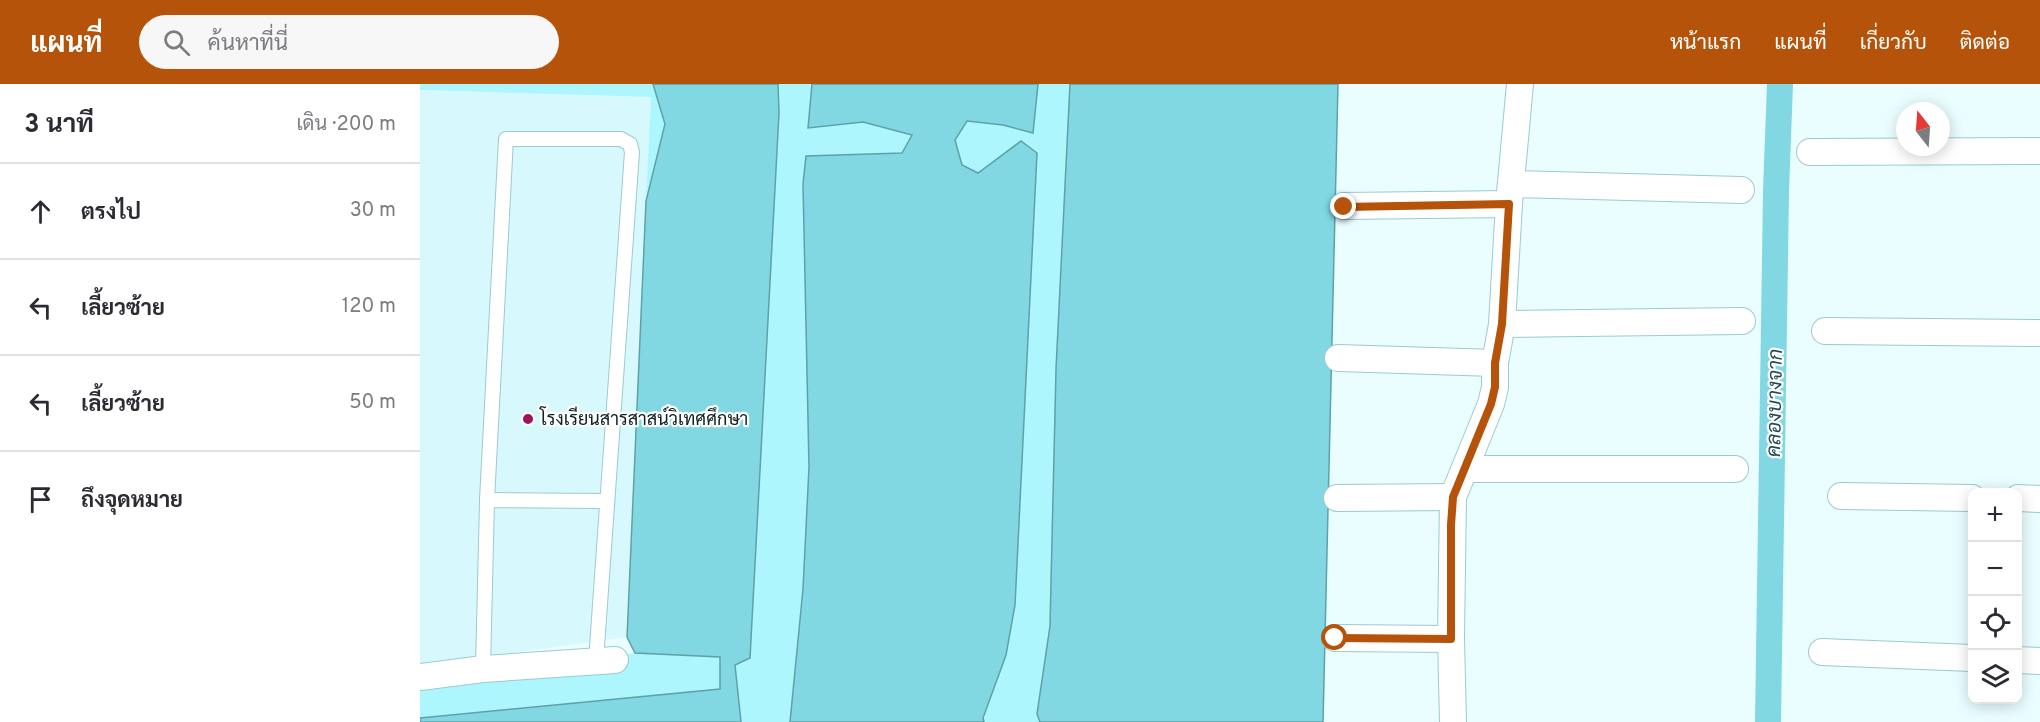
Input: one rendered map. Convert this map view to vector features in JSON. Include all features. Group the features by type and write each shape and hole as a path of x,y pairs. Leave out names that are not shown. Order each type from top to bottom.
{"street":[{"path":"1453,722 1451,525 1453,497 1491,404 1495,387 1495,363 1502,324 1520,84"},
{"path":"1810,152 2040,151"},
{"path":"1344,207 1510,194 1741,190"},
{"path":"1502,324 1742,321"},
{"path":"1825,331 2040,333"},
{"path":"1338,358 1495,363"},
{"path":"1464,469 1735,469"},
{"path":"1841,496 1968,498"},
{"path":"1337,498 1453,497"},
{"path":"2022,498 2040,499"},
{"path":"1335,638 1451,639"},
{"path":"1822,652 1968,658"},
{"path":"2022,660 2040,661"},
{"path":"420,676 483,669 605,661"}],"lane":[{"path":"483,669 487,500 506,139 621,139 630,144 632,152 606,501 605,661"},
{"path":"487,500 606,501"}],"shaded area":[{"path":"420,84 653,84 665,124 646,201 651,97 420,90"},
{"path":"653,84 778,84 779,113 750,658 735,665 741,722 420,722 420,718 720,689 720,657 635,653 627,637 646,201 665,124"},
{"path":"778,84 812,84 808,128 863,122 912,134 902,153 806,156 803,184 809,467 803,589 790,722 741,722 735,665 750,658 779,113"},
{"path":"812,84 1038,84 1033,133 1003,125 967,121 955,140 962,165 978,173 1021,141 1037,153 1015,605 1006,655 983,718 984,722 790,722 803,589 809,467 803,184 806,156 902,153 912,135 863,122 808,128"},
{"path":"1038,84 1070,84 1056,369 1050,626 1037,714 1040,722 984,722 983,718 1006,655 1021,141 978,173 962,165 955,140 966,121 1003,125 1033,133"},
{"path":"1070,84 1338,84 1323,722 1040,722 1037,714 1050,626 1056,369"},
{"name":"โรงเรียนสารสาสน์วิเทศศึกษา","path":"420,90 651,97 626,637 420,666"},
{"path":"635,653 720,657 720,690 420,718 420,683"}],"waterway":[{"name":"คลองบางจาก","path":"1768,722 1776,191 1780,84"}],"place":[{"name":"โรงเรียนสารสาสน์วิเทศศึกษา","path":"528,419"}],"route":[{"path":"1335,638 1451,639 1453,497 1491,404 1495,387 1495,363 1502,324 1509,204 1344,207"}]}
